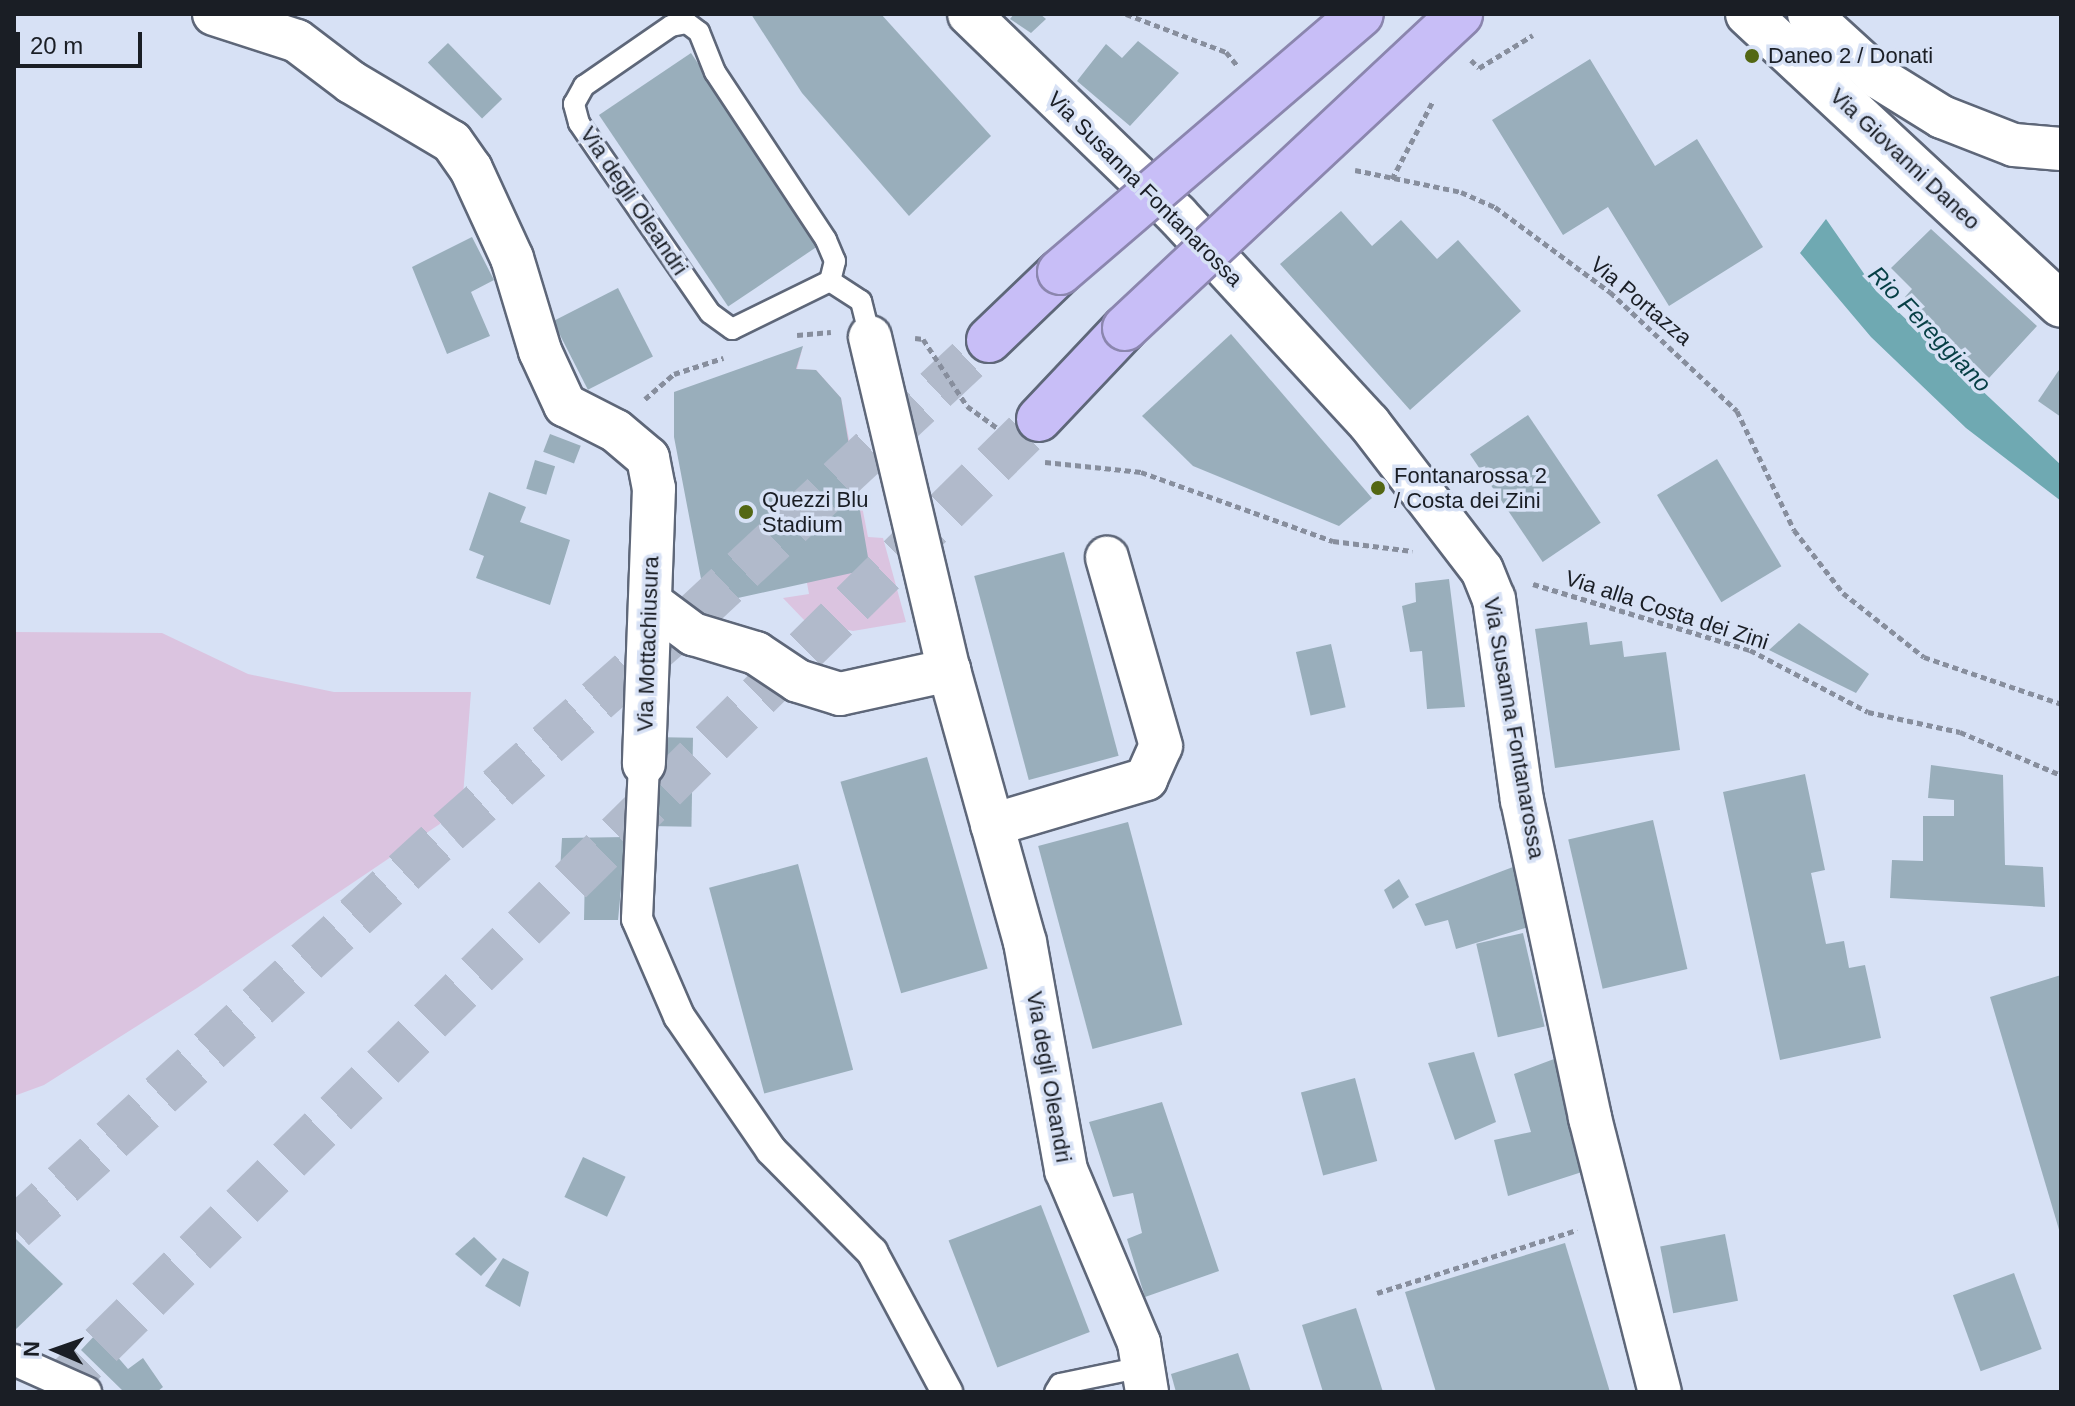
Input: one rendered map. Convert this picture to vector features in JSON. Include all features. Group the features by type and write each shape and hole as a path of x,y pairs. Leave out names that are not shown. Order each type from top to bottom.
{"highway":[{"path":"989,340 1060,272 1361,14"},
{"path":"1027,436 1125,328 1460,32"}],"street":[{"path":"214,14 297,41 351,82 452,142 471,169 512,258 540,351 565,405 616,431 648,458"},
{"name":"Via Susanna Fontanarossa","path":"969,14 1177,215 1369,423 1482,570 1494,599 1522,800 1587,1103 1660,1392"},
{"name":"Via Giovanni Daneo","path":"1748,14 2061,305"},
{"path":"1809,14 1879,78 1942,117 2014,145 2061,149"},
{"name":"Via degli Oleandri","path":"873,335 949,670 1025,942 1066,1170 1139,1343 1145,1379"},
{"name":"Via Mottachiusura","path":"648,458 654,488 637,919 679,1016 771,1150 872,1252 947,1392"},
{"path":"992,825 1146,779 1161,746 1107,558"},
{"path":"650,602 693,634 756,653 798,681 840,694 949,670"},
{"path":"14,1360 86,1392"}],"lane":[{"name":"Via degli Oleandri","path":"687,23 699,32 715,72 826,240 835,261 830,281 732,329 710,313 579,123 574,104 584,86 671,26 687,23"},
{"name":"Via degli Oleandri","path":"830,281 861,301 873,335"},
{"name":"Via degli Oleandri","path":"1055,1392 1060,1384 1145,1379"}],"path":[{"path":"1126,14 1226,52 1245,74"},
{"path":"1460,32 1479,68 1533,35"},
{"path":"1392,179 1440,88"},
{"name":"Via Portazza","path":"1351,169 1461,192 1495,207 1610,292 1714,384 1737,411 1794,530 1843,593 1924,657 2061,704"},
{"path":"785,339 873,335 923,339 967,406 1027,436 1051,466 1141,472 1333,541 1424,552"},
{"path":"648,458 640,406 650,390 674,374 731,355"},
{"name":"Via alla Costa dei Zini","path":"1482,570 1750,650 1868,712 1960,732 2061,775"},
{"path":"1377,1293 1588,1226"}],"shaded area":[{"name":"Rio Fereggiano","path":"1826,219 1876,291 2061,465 2061,501 1966,428 1871,337 1800,253"},
{"path":"803,346 797,369 816,370 841,398 868,537 883,538 906,622 853,631 805,621 783,598 809,594 777,419"},
{"path":"14,632 162,633 248,674 334,692 471,692 462,809 197,988 44,1085 14,1096"}],"building":[{"path":"751,14 881,14 991,136 909,216 802,93"},
{"path":"1014,14 1040,14 1046,19 1031,33 1010,19"},
{"path":"1138,41 1179,73 1130,126 1077,81 1106,44 1122,58"},
{"path":"448,43 502,99 482,119 428,62"},
{"path":"691,53 820,245 728,307 599,115"},
{"path":"1590,59 1655,166 1697,139 1763,247 1669,306 1608,207 1563,235 1492,120"},
{"path":"1341,211 1372,246 1401,220 1437,259 1458,240 1521,311 1410,410 1280,264"},
{"path":"1931,229 2037,326 1989,378 1905,297 1912,289 1891,268"},
{"path":"472,237 494,280 471,292 490,336 447,354 412,267"},
{"path":"618,288 653,357 588,390 553,321"},
{"path":"1231,334 1372,498 1339,526 1193,466 1142,416"},
{"path":"803,346 796,369 816,370 841,398 870,569 706,605 674,437 674,392"},
{"path":"2061,367 2061,417 2038,401"},
{"path":"1528,415 1601,523 1543,562 1470,454"},
{"path":"550,434 581,446 574,464 543,452"},
{"path":"1717,459 1781,566 1721,602 1657,495"},
{"path":"535,460 555,466 546,495 526,489"},
{"path":"489,492 526,507 520,522 570,540 550,605 476,578 484,556 469,550"},
{"path":"1064,552 1119,756 1029,780 974,576"},
{"path":"1449,579 1465,707 1427,709 1422,651 1410,652 1402,606 1416,602 1415,583"},
{"path":"1587,622 1590,645 1622,641 1624,657 1666,652 1680,750 1555,768 1535,629"},
{"path":"1799,623 1869,674 1856,693 1769,650"},
{"path":"1331,644 1346,707 1311,715 1296,652"},
{"path":"650,737 693,738 691,827 648,826"},
{"path":"927,757 988,968 901,993 840,782"},
{"path":"1931,765 2003,775 2005,865 2043,867 2045,907 1890,898 1892,860 1923,861 1923,816 1954,816 1954,800 1928,798"},
{"path":"1805,774 1825,870 1811,873 1826,944 1844,941 1849,968 1865,965 1881,1038 1780,1060 1723,792"},
{"path":"1653,820 1687,969 1603,989 1568,840"},
{"path":"1128,822 1182,1025 1093,1049 1038,846"},
{"path":"626,837 618,920 584,920 585,871 560,872 562,838"},
{"path":"798,864 853,1070 764,1094 709,888"},
{"path":"1513,867 1532,926 1456,949 1448,920 1425,926 1415,904"},
{"path":"1399,879 1409,897 1393,909 1384,890"},
{"path":"1523,933 1545,1027 1498,1037 1476,944"},
{"path":"2061,975 2061,1233 2060,1233 1990,997"},
{"path":"1474,1052 1496,1122 1455,1140 1428,1063"},
{"path":"1554,1059 1582,1172 1508,1196 1494,1140 1531,1132 1514,1074"},
{"path":"1355,1078 1377,1161 1323,1176 1301,1092"},
{"path":"1162,1102 1219,1271 1145,1297 1127,1239 1142,1233 1133,1193 1113,1197 1089,1122"},
{"path":"583,1157 626,1177 607,1217 564,1197"},
{"path":"1041,1205 1090,1332 997,1367 949,1240"},
{"path":"1725,1234 1738,1301 1673,1313 1660,1247"},
{"path":"474,1237 497,1259 481,1276 455,1254"},
{"path":"16,1239 63,1284 14,1331 14,1241"},
{"path":"1565,1243 1610,1392 1436,1392 1405,1292"},
{"path":"503,1258 529,1272 520,1307 485,1286"},
{"path":"2014,1273 2042,1349 1981,1371 1953,1295"},
{"path":"1356,1308 1383,1392 1323,1392 1302,1325"},
{"path":"97,1333 128,1369 143,1358 163,1387 157,1392 124,1392 81,1350"},
{"path":"1238,1353 1251,1392 1176,1392 1171,1374"}],"tunnel":[{"path":"14,1229 448,832 694,615 989,340"},
{"path":"54,1392 1039,419"}],"place":[{"name":"Daneo 2 / Donati","path":"1752,56"},
{"name":"Fontanarossa 2 / Costa dei Zini","path":"1378,488"},
{"name":"Quezzi Blu Stadium","path":"746,512"}]}
